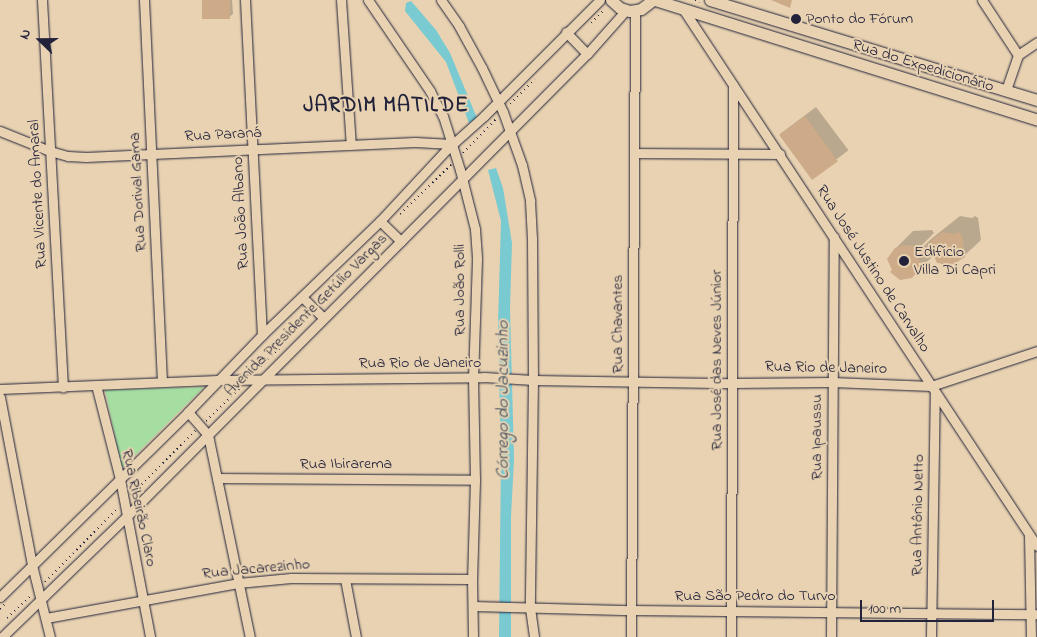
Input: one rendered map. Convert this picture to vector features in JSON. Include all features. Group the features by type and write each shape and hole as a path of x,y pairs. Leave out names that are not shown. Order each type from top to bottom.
{"main road":[{"path":"611,0 620,8 631,10 645,7 654,0"},
{"name":"Rua do Expedicionário","path":"654,0 1037,120"},
{"name":"Rua do Expedicionário","path":"710,0 1037,100"},
{"path":"869,67 874,50"}],"street":[{"name":"Rua Vicente do Amaral","path":"42,0 63,386"},
{"name":"Rua Dorival Gama","path":"144,0 162,382"},
{"name":"Rua João Albano","path":"245,0 262,335"},
{"path":"341,0 351,145"},
{"name":"Rua João Rolli","path":"368,0 430,91 443,116 462,179 474,229 476,259 473,377 475,480 472,578 473,637"},
{"path":"441,0 459,26 498,102 522,165 530,201 533,380 530,608 534,637"},
{"name":"Avenida Presidente Getúlio Vargas","path":"0,597 188,412 262,335 380,221 452,144 498,102 600,0"},
{"path":"982,0 1018,55"},
{"name":"Rua José Justino de Carvalho","path":"683,9 1037,546"},
{"name":"Avenida Presidente Getúlio Vargas","path":"2,637 126,517 631,10"},
{"name":"Rua Chavantes","path":"631,10 634,153 631,637"},
{"path":"566,32 587,54"},
{"path":"1006,90 1018,55 1037,42"},
{"name":"Rua José das Neves Júnior","path":"730,637 733,84"},
{"name":"Rua Paraná","path":"0,131 50,151 68,156 86,157 415,142 452,144"},
{"path":"634,153 780,154"},
{"path":"380,221 401,241"},
{"name":"Rua Ipaussu","path":"831,637 834,237"},
{"path":"302,297 324,318"},
{"path":"933,390 1037,351"},
{"name":"Rua Rio de Janeiro","path":"0,389 218,380 484,377 521,380 632,382 832,382 933,390"},
{"name":"Rua Ribeirão Claro","path":"96,385 120,479 150,637"},
{"name":"Rua Antônio Netto","path":"931,637 933,390"},
{"path":"0,397 32,565 50,637"},
{"path":"188,412 208,435 250,637"},
{"name":"Rua Ibirarema","path":"217,478 475,480"},
{"path":"1029,535 1034,614 1032,637"},
{"name":"Rua Jacarezinho","path":"46,618 238,583 291,578 472,578"},
{"path":"345,579 356,637"},
{"name":"Rua São Pedro do Turvo","path":"473,606 631,610 1034,614"}],"green space":[{"path":"204,387 122,468 105,390"}],"water":[{"path":"411,1 436,30 450,53 477,118 469,123 446,62 405,11 406,3"},
{"name":"Córrego do Jacuzinho","path":"496,168 503,188 512,243 510,308 514,459 511,517 511,637 499,637 501,458 498,324 501,221 488,170"}],"building":[{"path":"202,0 230,0 230,19 202,19"},
{"path":"771,0 792,0 790,8"},
{"path":"805,116 838,161 812,180 779,135"},
{"name":"Edifício Villa Di Capri","path":"943,232 954,234 958,232 962,235 965,257 954,264 937,263 930,248 930,241"},
{"name":"Edifício Villa Di Capri","path":"904,245 916,246 918,251 914,255 922,263 921,268 912,278 900,280 890,272 892,270 887,259 895,248"}],"place":[{"name":"Ponto do Fórum","path":"796,19"},
{"name":"Edifício Villa Di Capri","path":"904,261"}],"district":[{"name":"JARDIM MATILDE","path":"386,106"}]}
